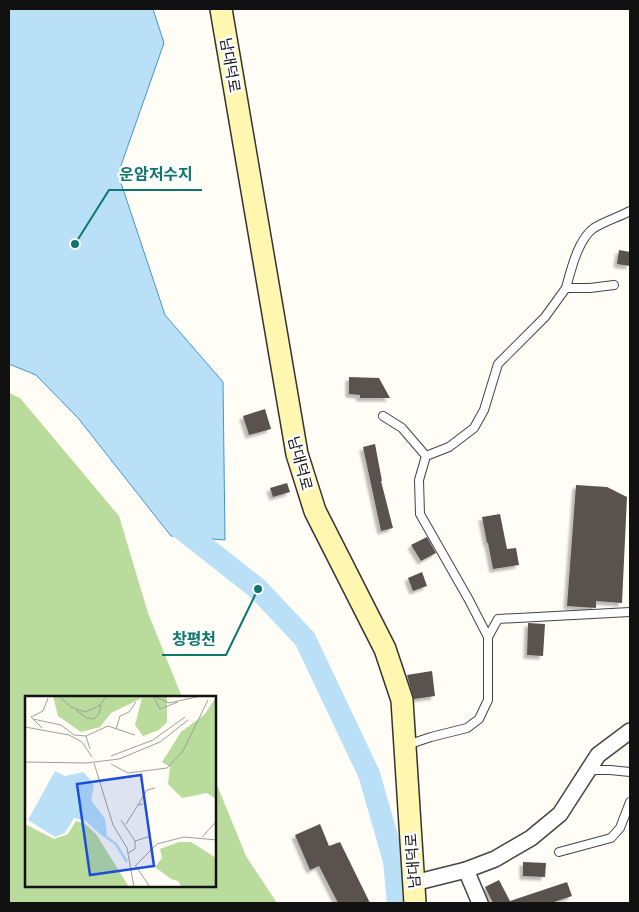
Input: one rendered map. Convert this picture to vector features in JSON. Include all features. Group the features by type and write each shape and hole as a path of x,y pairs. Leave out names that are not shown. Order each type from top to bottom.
{"main road":[{"name":"남대덕로","path":"221,9 297,454 315,511 385,649 402,700 414,893"}],"street":[{"path":"414,893 495,859 531,838 560,814 598,755 630,731"},
{"path":"466,870 480,903"}],"lane":[{"path":"426,456 449,447 474,428 484,410 498,364 545,317 566,288 574,260 584,240 594,228 630,211"},
{"path":"566,288 590,288 614,284"},
{"path":"383,416 402,428 426,456"},
{"path":"405,746 467,728 480,719 488,700 488,637 420,514 419,480 426,456"},
{"path":"488,637 498,619 630,612"},
{"path":"588,770 630,772"},
{"path":"559,852 612,838 620,828 630,802"}],"green space":[{"path":"9,393 20,398 119,516 148,613 182,696 25,696 25,887 216,887 216,782 246,856 277,903 9,903"}],"water":[{"path":"9,9 153,9 164,43 118,174 165,315 223,382 225,540 171,536 78,418 36,375 9,364"}],"building":[{"path":"619,250 630,252 630,266 617,264"},
{"path":"349,377 379,378 390,398 360,398 360,395 349,394"},
{"path":"265,409 271,429 249,435 243,416"},
{"path":"375,444 381,481 393,528 381,531 363,447"},
{"path":"287,483 290,492 273,497 270,488"},
{"path":"576,485 607,487 627,497 622,603 596,601 596,608 567,606"},
{"path":"500,514 507,549 516,548 519,565 493,569 482,517"},
{"path":"427,537 436,553 421,561 411,545"},
{"path":"422,572 427,586 413,591 408,578"},
{"path":"528,623 545,624 543,656 527,655"},
{"path":"432,671 435,696 414,699 407,675"},
{"path":"320,824 329,846 340,842 370,903 338,903 319,866 310,870 295,835"},
{"path":"523,862 546,863 545,877 523,876"},
{"path":"499,880 511,903 493,903 485,887"},
{"path":"567,882 572,896 551,903 511,903 510,901"}],"waterway":[{"path":"174,516 178,526 258,589 305,639 369,774 394,861 398,903"}],"place":[{"name":"운암저수지","path":"75,244"},
{"name":"창평천","path":"258,589"}]}
